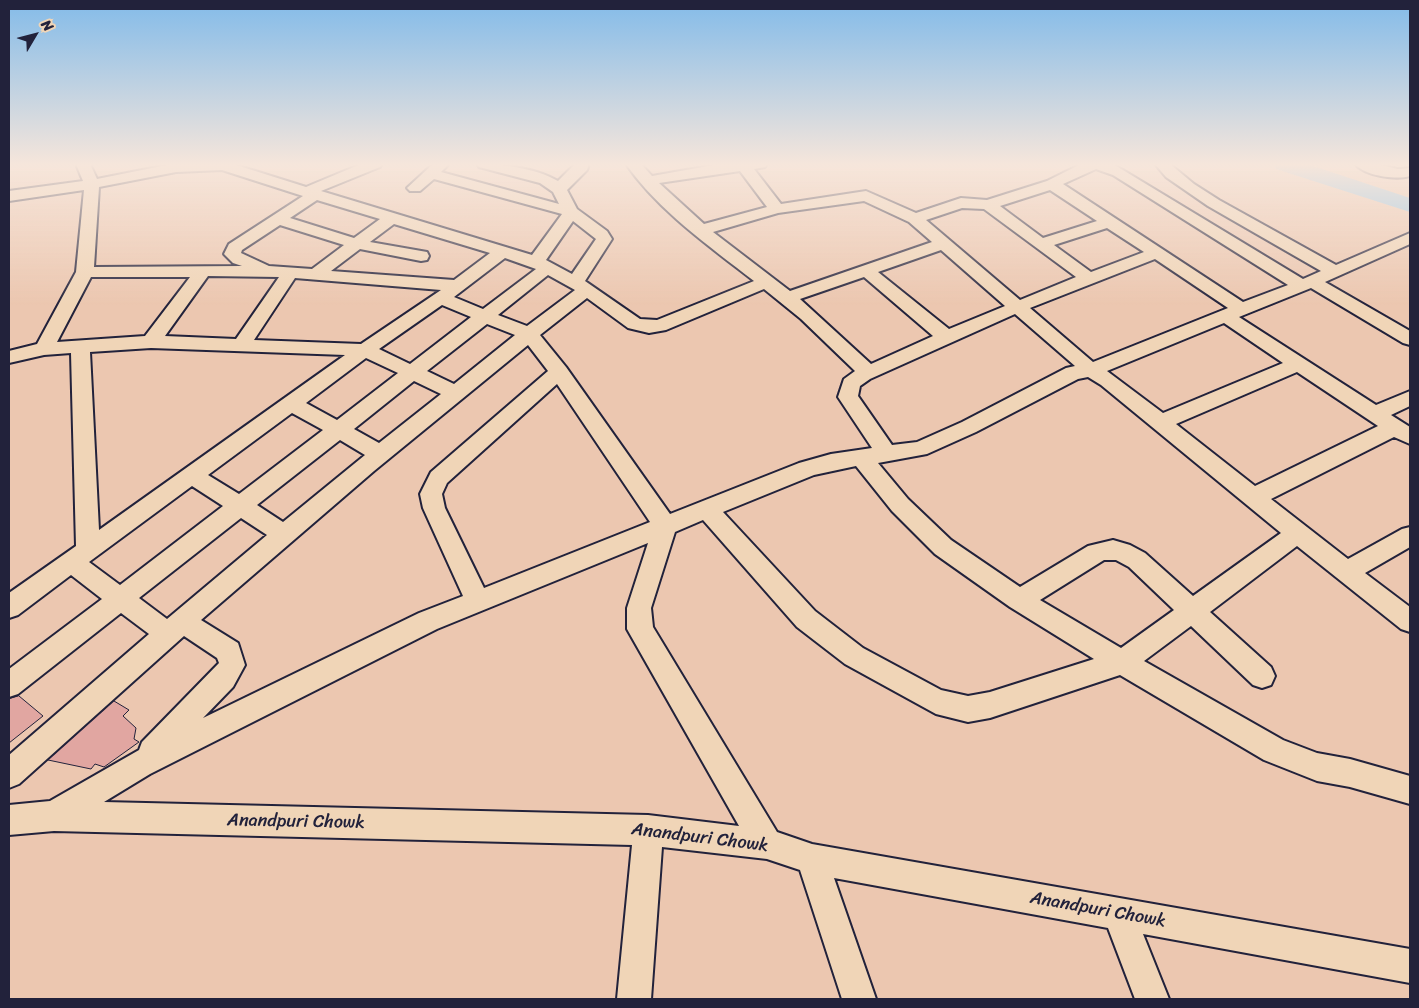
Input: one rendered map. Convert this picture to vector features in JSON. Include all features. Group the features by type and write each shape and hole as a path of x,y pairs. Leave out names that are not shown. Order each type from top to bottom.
{"street":[{"path":"44,348 85,272 90,211"},
{"path":"270,271 239,259 232,254 235,247 288,211"},
{"path":"374,211 504,251 542,265 581,286 634,324 649,327 660,326 765,282"},
{"path":"9,774 174,627 284,534 529,334 581,286 604,239 601,234 568,211"},
{"path":"681,211 765,282 787,298 868,373"},
{"path":"702,230 770,211"},
{"path":"898,211 915,219 1091,370 1108,380 1346,572 1410,621"},
{"path":"915,219 938,211"},
{"path":"995,211 1087,278"},
{"path":"1093,211 1157,253 1298,364 1403,432"},
{"path":"1184,211 1306,283 1410,339"},
{"path":"1228,211 1335,272"},
{"path":"9,685 486,316 542,265 571,212"},
{"path":"316,274 393,217"},
{"path":"278,219 357,244 421,256"},
{"path":"1040,244 1109,222"},
{"path":"393,281 447,234"},
{"path":"54,816 140,764 428,621 477,600 806,469 860,457 920,450 946,439 1073,373 1091,370 1335,272 1410,238"},
{"path":"787,298 944,243"},
{"path":"9,607 364,350 458,286 504,251"},
{"path":"886,453 848,397 849,386 855,378 1018,306 1087,278 1157,253"},
{"path":"866,270 946,337"},
{"path":"151,342 203,271"},
{"path":"85,272 270,271 458,286"},
{"path":"241,345 291,272"},
{"path":"440,298 529,334 559,372 665,526"},
{"path":"9,357 44,348 151,342 364,350 456,393"},
{"path":"80,346 80,556 121,599 174,627 229,651 232,665 224,678 140,764"},
{"path":"1161,422 1298,364"},
{"path":"477,600 434,508 431,494 439,478 559,372"},
{"path":"1374,414 1410,398"},
{"path":"290,403 381,454"},
{"path":"1254,497 1403,432"},
{"path":"860,457 900,505 943,547 1019,600 1274,750 1317,767 1410,790"},
{"path":"192,475 284,534"},
{"path":"706,509 806,619 854,656 936,701 968,709 990,705 1122,662 1298,533"},
{"path":"665,526 639,608 640,630 767,844"},
{"path":"1346,572 1410,536"},
{"path":"1019,600 1096,552 1108,548 1121,550 1138,560 1262,676"},
{"name":"Anandpuri Chowk","path":"9,820 54,816 648,830 767,844 812,859 1410,966"},
{"path":"634,999 648,830"},
{"path":"812,859 859,999"},
{"path":"1119,914 1152,999"}],"building":[{"path":"19,696 43,716 9,743 9,699"},
{"path":"114,701 129,710 123,716 136,728 134,739 139,742 104,767 95,764 91,769 48,760"}]}
